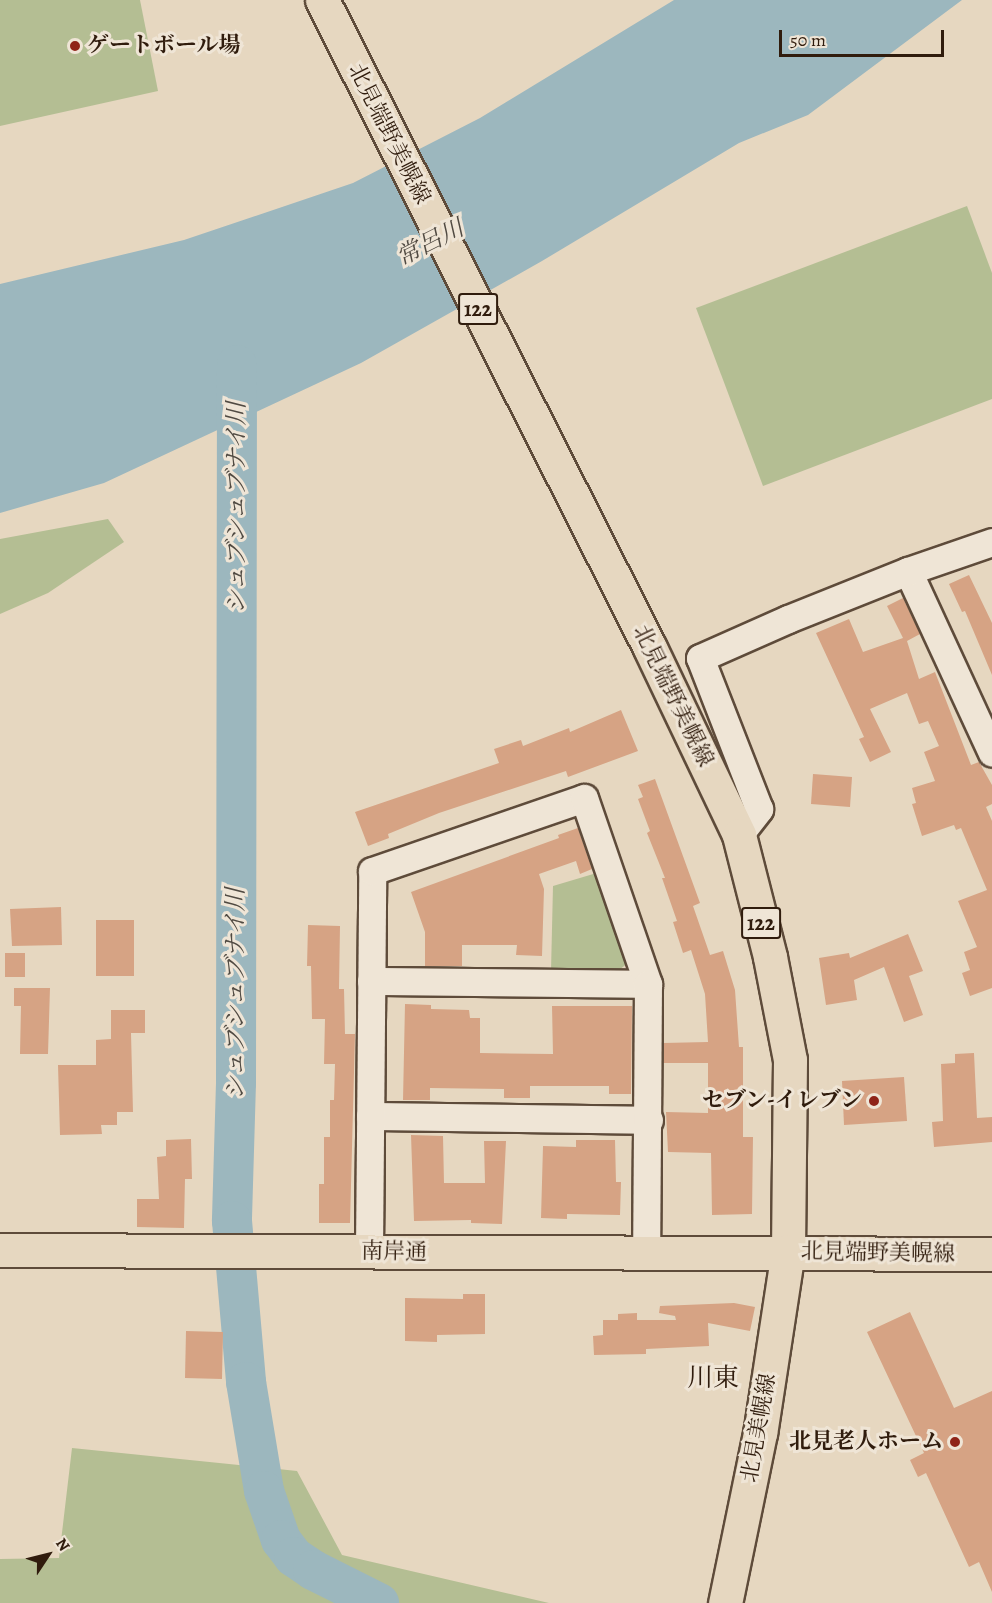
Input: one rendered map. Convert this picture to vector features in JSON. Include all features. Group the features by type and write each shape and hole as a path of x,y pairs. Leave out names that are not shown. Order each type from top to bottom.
{"main road":[{"name":"北見端野美幌線","path":"321,0 635,618 739,836 770,957 790,1060 788,1251 992,1254"},
{"name":"南岸通","path":"0,1250 646,1254 788,1251"},
{"name":"北見美幌線","path":"725,1603 760,1433 788,1251"}],"street":[{"path":"739,836 759,809 700,658 788,619 908,571 992,542"},
{"path":"908,571 992,753"},
{"path":"369,1251 372,871 584,798 648,984 649,1120 646,1254"},
{"path":"371,981 648,984"},
{"path":"370,1116 649,1120"}],"green space":[{"name":"ゲートボール場","path":"0,0 140,0 158,91 0,126"},
{"path":"967,206 992,273 992,399 763,486 696,308"},
{"path":"108,519 124,542 48,593 0,614 0,539"},
{"path":"600,872 633,959 619,970 551,971 553,886"},
{"path":"72,1448 297,1471 342,1555 549,1603 0,1603 0,1559 59,1558"}],"water":[{"name":"常呂川","path":"674,0 962,0 808,115 739,143 542,261 361,363 104,483 0,513 0,284 184,240 353,183 480,118"}],"building":[{"path":"969,575 992,623 992,675 965,611 962,612 949,584"},
{"path":"903,598 920,634 907,641 919,679 935,672 971,765 979,762 992,785 992,804 986,807 992,821 992,988 970,996 962,973 970,970 964,952 977,947 958,901 987,890 961,828 956,830 954,825 922,836 912,804 916,803 912,788 935,781 924,752 939,746 928,721 919,724 907,693 870,709 891,752 870,762 859,739 864,737 816,633 849,619 863,652 903,638 887,606"},
{"path":"621,710 638,751 568,777 566,771 439,813 388,834 389,838 368,846 355,812 499,763 494,749 521,740 523,746 569,728 570,732"},
{"path":"813,774 852,777 850,807 811,804"},
{"path":"655,779 700,903 693,906 710,955 723,951 735,990 739,1047 743,1047 743,1137 753,1137 752,1214 712,1215 711,1153 668,1152 666,1112 708,1113 708,1063 663,1063 663,1043 708,1042 705,994 691,950 683,953 673,922 677,921 662,878 665,878 647,833 650,831 638,799 643,797 638,785"},
{"path":"578,828 592,869 580,874 576,861 539,874 544,889 542,956 516,955 517,945 462,945 462,966 425,966 425,932 411,892 559,838 558,835"},
{"path":"61,907 62,945 12,946 10,909"},
{"path":"96,920 134,920 134,976 96,976"},
{"path":"308,925 340,926 339,989 344,989 345,1034 355,1034 350,1223 319,1223 319,1184 324,1184 324,1137 330,1137 330,1100 334,1100 335,1064 324,1064 325,1019 312,1019 311,966 307,966"},
{"path":"908,934 923,971 909,976 923,1015 904,1022 884,967 854,980 857,1000 826,1005 819,958 849,953 850,958"},
{"path":"5,953 25,953 25,977 5,977"},
{"path":"14,988 50,988 48,1054 20,1054 21,1006 14,1006"},
{"path":"405,1004 431,1005 431,1009 469,1010 470,1018 480,1018 480,1053 553,1054 552,1006 632,1006 631,1094 609,1094 609,1086 530,1086 530,1098 504,1098 504,1089 430,1088 430,1100 403,1100"},
{"path":"111,1010 145,1010 145,1033 131,1033 133,1112 117,1112 117,1125 101,1125 102,1134 60,1135 58,1065 96,1065 96,1040 111,1039"},
{"path":"974,1053 977,1118 992,1117 992,1142 934,1147 932,1122 943,1121 941,1064 955,1063 955,1054"},
{"name":"セブン-イレブン","path":"904,1077 907,1121 844,1125 842,1081"},
{"path":"411,1135 443,1136 444,1183 485,1183 484,1141 506,1141 502,1224 471,1223 471,1220 414,1221"},
{"path":"191,1139 192,1179 185,1179 184,1228 137,1227 137,1199 159,1199 157,1157 166,1156 166,1140"},
{"path":"576,1140 615,1140 616,1182 621,1182 620,1215 567,1214 567,1219 541,1218 543,1146 576,1147"},
{"path":"463,1294 485,1294 485,1334 437,1335 437,1342 405,1341 405,1298 463,1299"},
{"path":"734,1303 755,1307 750,1331 708,1323 709,1346 646,1349 646,1354 594,1355 593,1336 603,1335 603,1320 618,1320 618,1314 637,1313 637,1320 676,1320 675,1316 659,1313 660,1306"},
{"name":"北見老人ホーム","path":"910,1312 954,1408 992,1391 992,1592 979,1562 969,1567 926,1473 918,1477 910,1460 924,1453 867,1332"},
{"path":"186,1331 223,1332 222,1379 185,1378"}],"waterway":[{"name":"シュブシュブナイ川","path":"237,365 236,1083 232,1221 246,1382 264,1491 281,1540 294,1557 313,1570 379,1603"}],"place":[{"name":"ゲートボール場","path":"75,46"},
{"name":"セブン-イレブン","path":"874,1101"},
{"name":"北見老人ホーム","path":"955,1442"}],"district":[{"name":"川東","path":"713,1378"}]}
